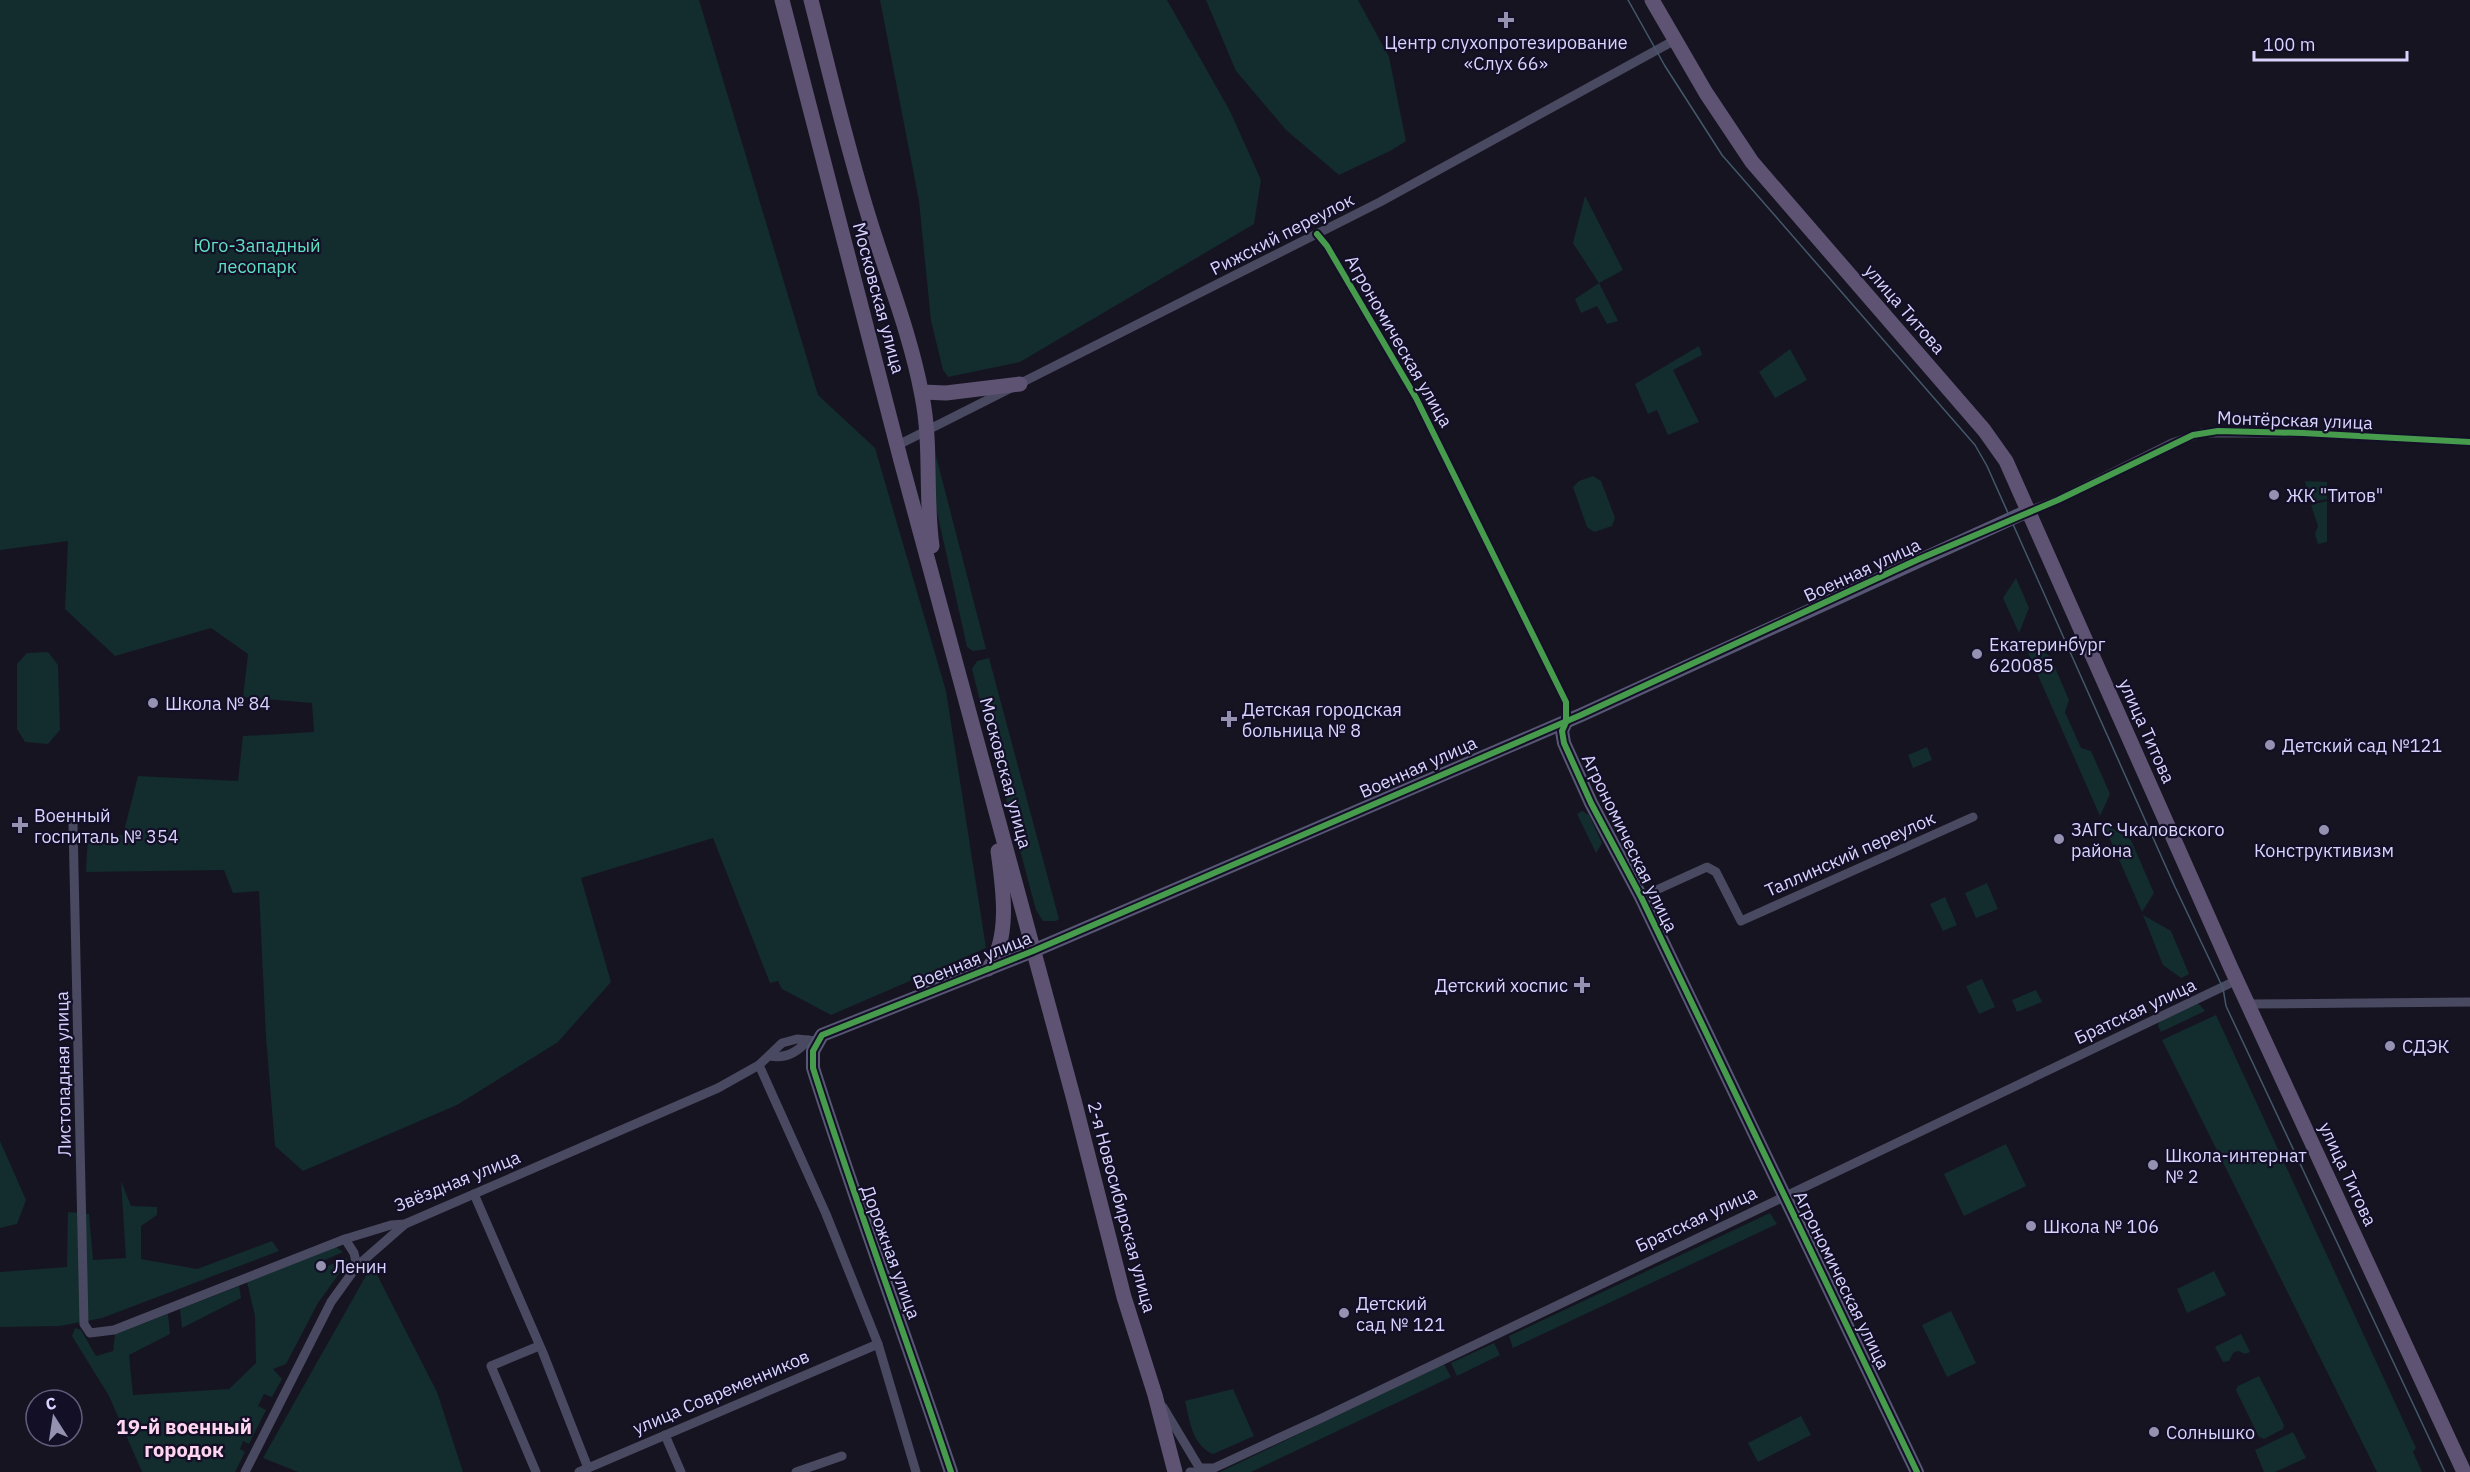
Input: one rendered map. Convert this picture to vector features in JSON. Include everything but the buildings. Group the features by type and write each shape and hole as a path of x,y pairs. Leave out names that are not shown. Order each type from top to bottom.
{"main road":[{"name":"Московская улица","path":"782,0 1033,951"},
{"name":"Московская улица","path":"811,0 869,220 922,392 929,430 928,507 941,605"},
{"name":"улица Титова","path":"1652,0 1728,128 1752,162 1998,448 2237,980 2464,1472"},
{"path":"922,392 946,393 1020,384"},
{"path":"988,969 999,951 1005,896 996,837 999,822"},
{"name":"2-я Новосибирская улица","path":"1033,951 1124,1298 1155,1395 1175,1472"}],"street":[{"name":"Рижский переулок","path":"898,445 1317,234 1675,40"},
{"name":"Агрономическая улица","path":"1317,234 1327,246 1439,443 1566,702 1566,722 1562,731 1564,744 1591,803 1641,897 1917,1472"},
{"name":"Монтёрская улица","path":"2028,511 2058,500 2172,443 2201,433 2303,433 2470,442"},
{"name":"Военная улица","path":"770,1056 788,1055 822,1035 1033,951 1566,722 2028,511"},
{"name":"Таллинский переулок","path":"1641,897 1707,867 1716,872 1741,921 1973,817"},
{"name":"Листопадная улица","path":"73,824 84,1324"},
{"name":"Братская улица","path":"1197,1471 1214,1468 1311,1423 2237,980"},
{"path":"2249,1004 2470,1002"},
{"name":"Военная улица","path":"782,1043 797,1039 812,1041"},
{"name":"Дорожная улица","path":"812,1041 813,1068 858,1208 913,1358 951,1472"},
{"name":"Звёздная улица","path":"84,1324 90,1333 114,1330 345,1239 391,1225 405,1224 718,1088 759,1065 782,1043"},
{"path":"759,1065 826,1214 878,1344 916,1472"},
{"path":"474,1194 539,1346 583,1470"},
{"path":"245,1472 331,1302 357,1266 405,1224"},
{"path":"345,1239 354,1253 357,1266"},
{"name":"улица Современников","path":"583,1470 878,1344"},
{"path":"536,1472 492,1366 539,1346"},
{"path":"1155,1395 1197,1471"},
{"path":"665,1435 681,1472"},
{"path":"796,1472 842,1456"}],"green space":[{"name":"Юго-Западный лесопарк","path":"0,0 699,0 818,395 875,448 946,691 986,948 831,1015 782,989 778,981 770,983 713,838 581,878 611,982 558,1042 457,1105 303,1171 275,1146 266,1037 259,891 233,893 224,870 86,872 88,835 123,835 138,776 238,781 243,736 314,732 312,703 243,697 248,654 211,628 115,656 65,609 68,541 0,550"},
{"path":"880,0 1167,0 1230,111 1261,180 1254,224 1020,362 948,377 943,370 931,321 919,201"},
{"path":"1206,0 1358,0 1389,57 1406,141 1339,175 1286,130 1236,71"},
{"path":"1585,196 1623,270 1599,283 1573,243"},
{"path":"1599,283 1618,321 1607,324 1597,306 1581,313 1575,299"},
{"path":"1699,346 1702,355 1673,370 1699,422 1668,435 1657,410 1648,414 1635,384"},
{"path":"1790,349 1807,380 1775,398 1759,372"},
{"path":"936,456 986,649 973,651 967,647 935,503"},
{"path":"1593,476 1601,481 1615,518 1612,526 1594,532 1587,527 1573,487 1579,481"},
{"path":"2305,481 2327,482 2327,499 2310,502"},
{"path":"2327,501 2327,542 2318,544 2315,534 2318,526 2311,505"},
{"path":"2016,578 2029,608 2019,633 2003,598"},
{"path":"2022,639 2050,656 2069,700 2065,712 2081,748 2091,751 2110,794 2100,816"},
{"path":"48,652 58,665 60,730 48,744 25,742 17,729 17,664 27,653"},
{"path":"989,658 1059,919 1056,921 1043,921 1036,910 979,697 972,669 977,661"},
{"path":"1927,747 1932,760 1913,768 1908,755"},
{"path":"1582,811 1589,815 1602,843 1596,853 1577,814"},
{"path":"2103,823 2131,840 2154,893 2142,912"},
{"path":"1987,883 1998,909 1976,918 1965,893"},
{"path":"1945,897 1957,925 1943,931 1930,904"},
{"path":"2143,915 2171,931 2189,974 2181,978 2163,965"},
{"path":"1982,979 1995,1007 1979,1014 1966,986"},
{"path":"2036,990 2042,1002 2017,1012 2012,1000"},
{"path":"2198,1003 2205,1011 2161,1032 2158,1026 2159,1021"},
{"path":"2216,1015 2416,1448 2413,1452 2422,1472 2377,1472 2162,1040"},
{"path":"0,1141 26,1200 17,1224 0,1228"},
{"path":"2006,1144 2026,1186 1964,1216 1944,1174"},
{"path":"121,1181 131,1206 157,1207 157,1215 141,1226 141,1259 197,1269 272,1241 279,1251 102,1318 60,1326 0,1327 0,1272 67,1267 68,1212 89,1214 93,1260 126,1258"},
{"path":"1770,1213 1777,1224 1513,1348 1509,1336"},
{"path":"335,1246 343,1252 316,1264 318,1270 347,1258 346,1264 318,1303 286,1364 273,1369 282,1379 272,1397 264,1394 258,1406 266,1410 249,1444 243,1441 240,1449 245,1452 235,1472 142,1472 109,1396 72,1336 75,1328 81,1330 96,1356 113,1351 115,1334 168,1314 170,1334 129,1355 133,1395 229,1389 256,1363 255,1316 247,1282"},
{"path":"372,1265 437,1392 463,1472 298,1472 263,1458"},
{"path":"2214,1271 2226,1295 2187,1313 2177,1289"},
{"path":"239,1286 241,1298 182,1328 180,1309"},
{"path":"1951,1311 1976,1363 1947,1377 1922,1325"},
{"path":"2241,1334 2250,1352 2245,1354 2238,1351 2233,1353 2229,1361 2223,1362 2215,1347"},
{"path":"1494,1343 1500,1355 1457,1376 1451,1363"},
{"path":"1444,1364 1451,1377 1251,1472 1220,1472"},
{"path":"2259,1376 2284,1425 2283,1429 2264,1439 2259,1437 2236,1390 2238,1386"},
{"path":"1233,1389 1254,1436 1213,1454 1200,1445 1196,1439 1185,1401"},
{"path":"1801,1416 1811,1435 1758,1462 1748,1443"},
{"path":"2293,1432 2306,1458 2275,1472 2264,1472 2255,1450"}],"tram line":[{"path":"1628,0 1665,66 1722,155 1975,445 1987,466 2175,887 2223,988 2226,1006 2445,1472"}],"cycle path":[{"path":"1317,234 1327,246 1416,398 1566,702 1566,722 1562,731 1564,743 1591,803 1641,897 1917,1472"},
{"path":"951,1472 813,1068 813,1051 822,1035 1033,951 1581,715 1919,559 2058,500 2193,435 2218,431 2303,433 2470,442"}],"place":[{"name":"Центр слухопротезирование «Слух 66»","path":"1506,20"},
{"name":"ЖК \"Титов\"","path":"2274,495"},
{"name":"Екатеринбург 620085","path":"1977,654"},
{"name":"Школа № 84","path":"153,703"},
{"name":"Детская городская больница № 8","path":"1229,719"},
{"name":"Детский сад №121","path":"2270,745"},
{"name":"Военный госпиталь № 354","path":"20,825"},
{"name":"Конструктивизм","path":"2324,830"},
{"name":"ЗАГС Чкаловского района","path":"2059,839"},
{"name":"Детский хоспис","path":"1582,985"},
{"name":"СДЭК","path":"2390,1046"},
{"name":"Школа-интернат № 2","path":"2153,1165"},
{"name":"Школа № 106","path":"2031,1226"},
{"name":"Ленин","path":"321,1266"},
{"name":"Детский сад № 121","path":"1344,1313"},
{"name":"Солнышко","path":"2154,1432"}],"district":[{"name":"19-й военный городок","path":"184,1438"}]}
